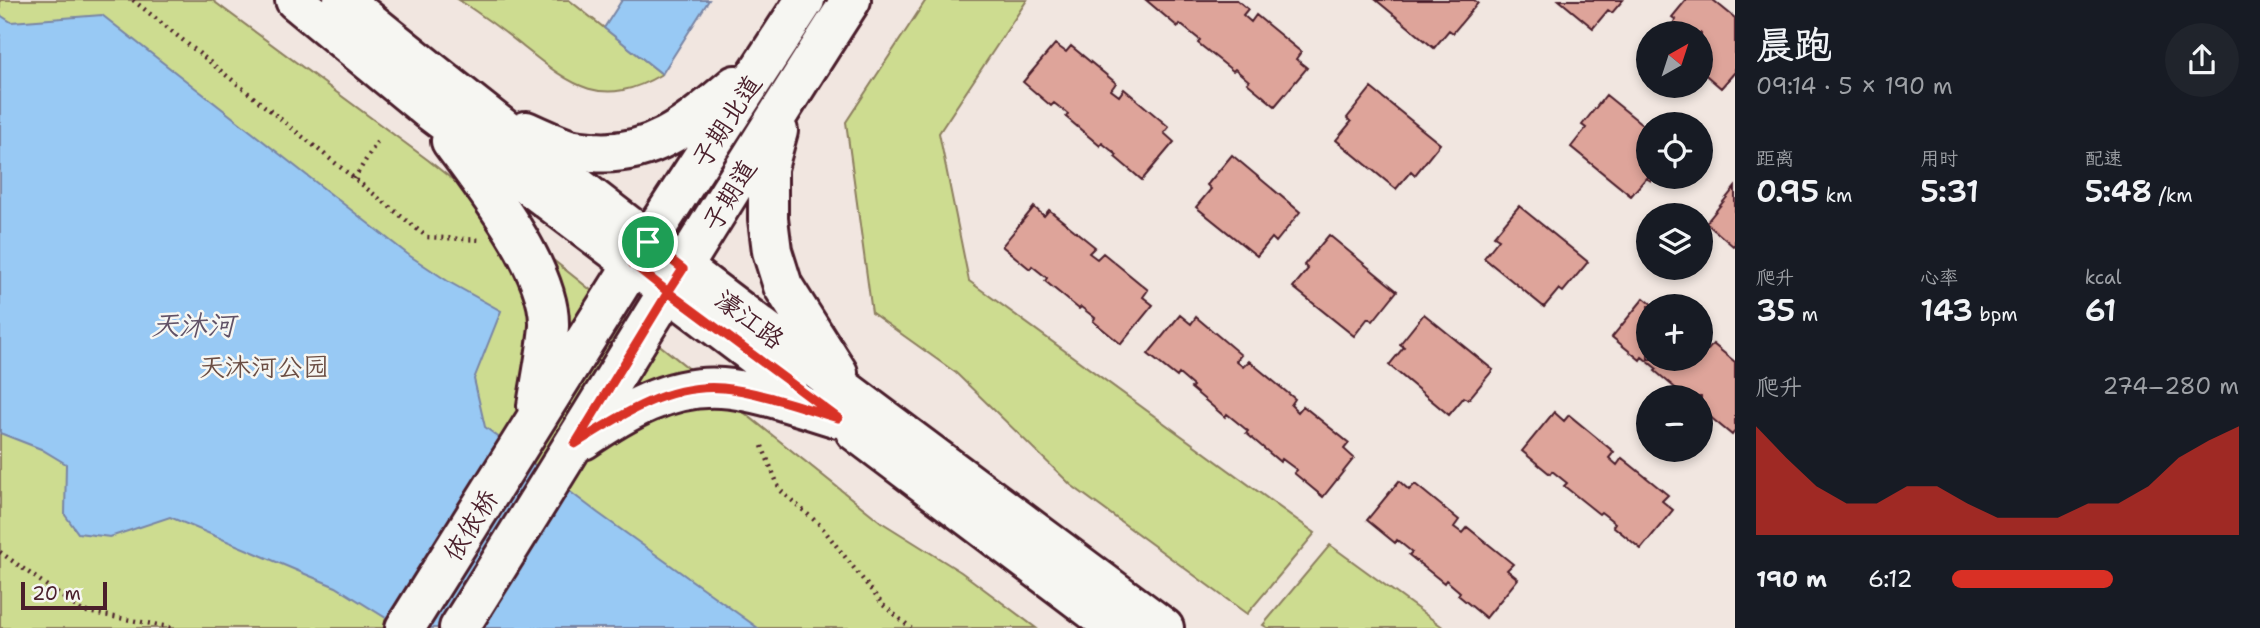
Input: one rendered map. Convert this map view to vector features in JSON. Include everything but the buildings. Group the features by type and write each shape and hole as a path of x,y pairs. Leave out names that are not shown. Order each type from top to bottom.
{"street":[{"name":"濠江路","path":"295,0 443,101 676,281 845,407 1164,628"},
{"name":"濠江路","path":"343,0 443,101"},
{"name":"子期北道","path":"640,253 805,0"},
{"name":"子期北道","path":"794,88 851,0"},
{"path":"443,101 515,126 569,149 612,153 641,148 666,138 691,123 767,59"},
{"path":"794,88 768,168 768,219 772,251 783,286 845,407"},
{"name":"子期道","path":"575,444 794,88"},
{"path":"443,101 544,290 549,324 535,422"},
{"path":"535,422 640,253"},
{"path":"575,444 618,416 661,396 692,389 723,388 845,407"},
{"name":"濠江路","path":"845,407 1115,628"},
{"name":"依依桥","path":"405,628 535,422"},
{"name":"依依桥","path":"459,628 575,444"}],"path":[{"path":"132,0 427,237 484,240"},
{"path":"354,179 377,142"},
{"path":"762,446 780,490 820,526 883,605 911,628"},
{"path":"0,552 82,611 174,628"}],"green space":[{"name":"天沐河公园","path":"0,0 212,0 428,160 881,522 961,572 1036,628 0,628"},
{"path":"459,0 569,0 662,74 621,91 587,88 555,71"},
{"path":"926,0 1027,0 939,133 969,281 1315,533 1247,614 1071,485 956,373 872,313 846,122"},
{"path":"1330,545 1444,628 1268,628 1263,625"}],"water":[{"path":"622,0 709,0 662,74 604,28"},
{"name":"天沐河","path":"0,15 11,22 102,15 410,256 501,311 474,379 485,427 598,513 758,628 402,628 336,587 170,517 110,537 78,533 65,515 66,464 41,449 0,433"}],"route":[{"path":"648,242 633,264 668,292 575,444 618,416 661,396 692,389 723,388 838,418 668,292 683,269 648,242"}]}
